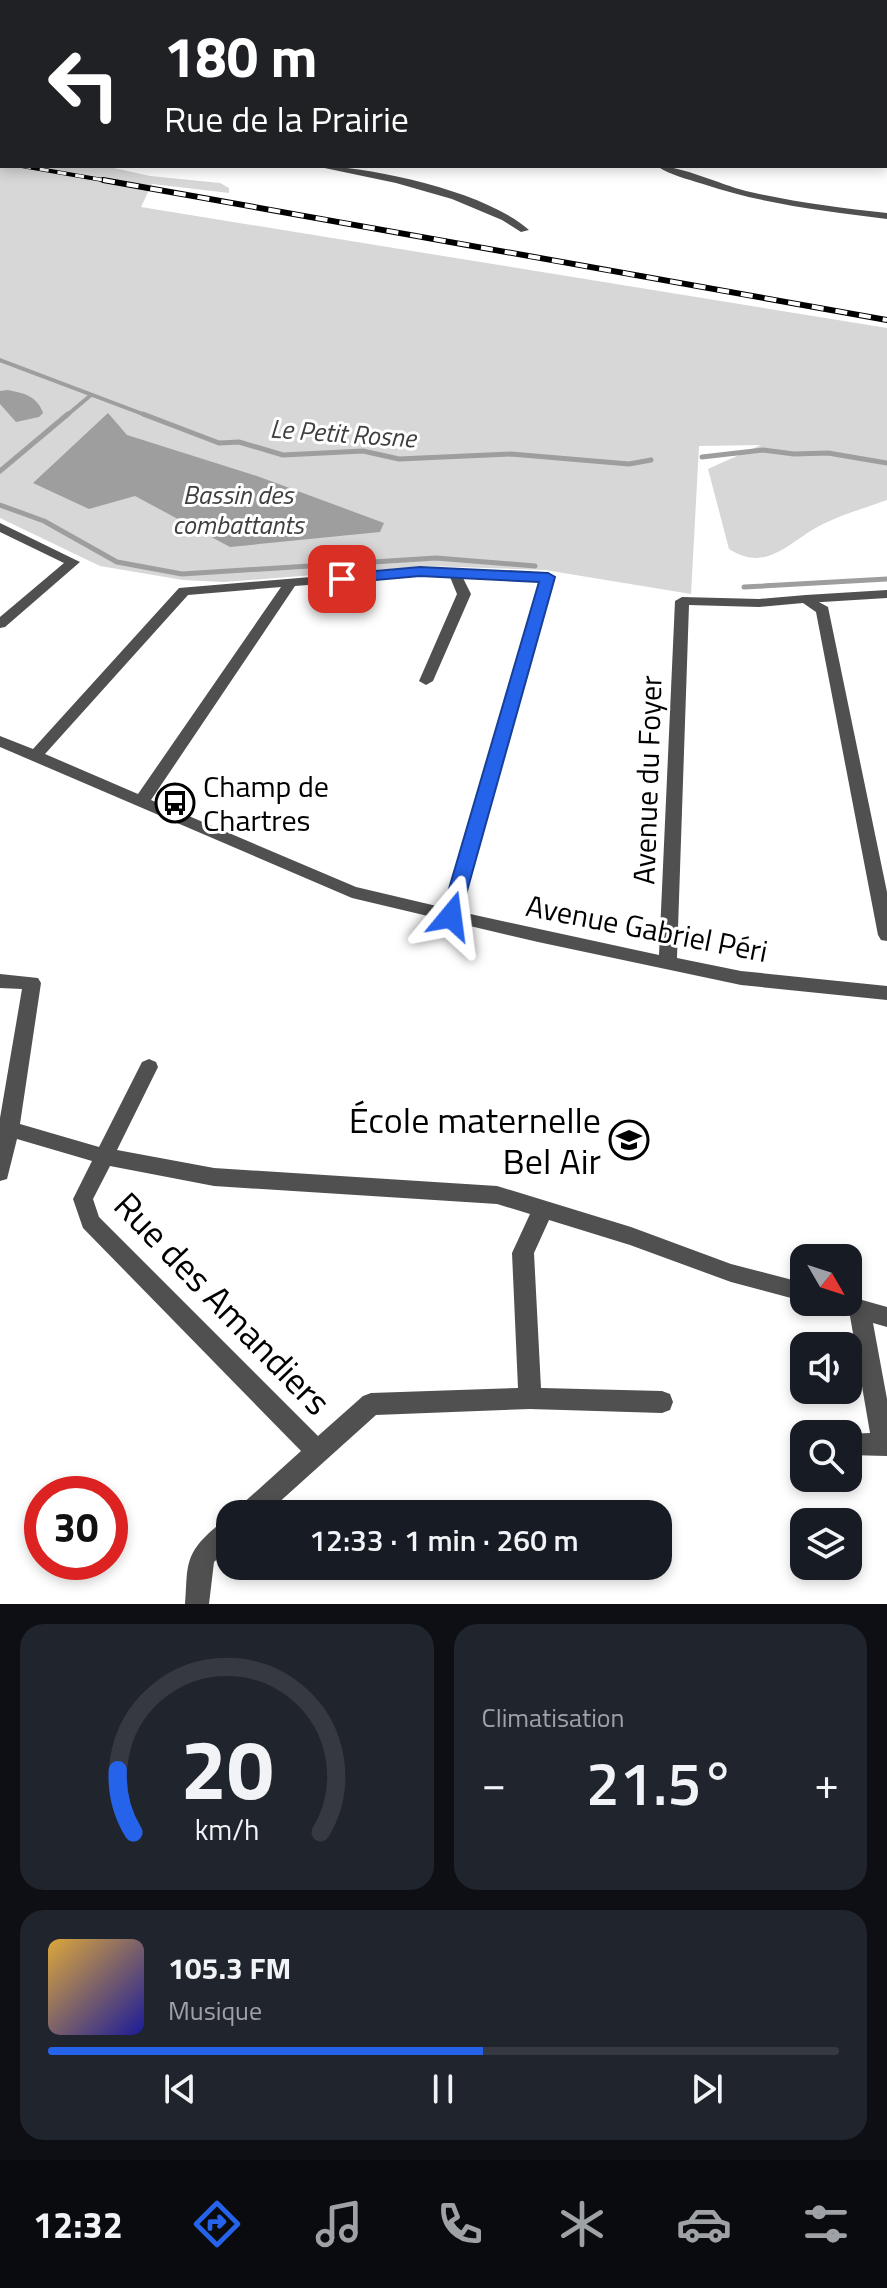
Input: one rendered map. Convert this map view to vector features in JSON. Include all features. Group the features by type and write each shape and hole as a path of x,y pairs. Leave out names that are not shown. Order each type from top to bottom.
{"street":[{"path":"330,168 437,191 512,220 524,230"},
{"path":"666,168 701,182 754,196 887,216"},
{"path":"0,527 73,562 0,624"},
{"path":"35,756 184,591 420,572 548,577 451,916"},
{"path":"426,681 464,594 454,572"},
{"path":"142,801 290,584"},
{"path":"806,599 887,594"},
{"path":"806,599 823,610 887,935"},
{"name":"Avenue du Foyer","path":"668,962 682,601 759,603 806,599"},
{"name":"Avenue Gabriel Péri","path":"0,741 352,892 741,978 887,993"},
{"path":"0,981 32,983 5,1128 0,1173"},
{"name":"Rue des Amandiers","path":"149,1067 83,1199 90,1222 317,1451"},
{"path":"5,1128 103,1156 214,1177 497,1195 631,1236 731,1273 790,1289"},
{"path":"530,1398 523,1253 543,1209"},
{"path":"862,1309 887,1317"},
{"path":"861,1316 886,1445 862,1444"},
{"path":"263,1500 371,1404 530,1398 662,1402"},
{"path":"197,1604 202,1556 216,1543"}],"shaded area":[{"path":"0,168 114,168 150,176 220,183 229,188 229,193 152,184 141,207 887,328 887,500 823,524 778,552 756,558 743,556 729,549 708,469 761,445 699,446 691,594 545,570 427,566 224,582 183,580 100,566 0,518"}],"water":[{"path":"0,391 29,396 43,413 39,417 16,422 0,404"},
{"name":"Bassin des combattants","path":"108,413 127,435 257,476 384,523 380,532 230,547 135,496 89,509 33,483"}],"waterway":[{"name":"Le Petit Rosne","path":"0,360 148,416"},
{"path":"66,416 91,395"},
{"path":"0,471 68,414"},
{"name":"Le Petit Rosne","path":"143,414 219,443 239,442 283,455 363,451 399,459 511,454 629,464 651,460"},
{"name":"Le Petit Rosne","path":"702,457 763,450 794,454 828,453 887,463"},
{"path":"0,505 44,521 117,562 182,574 436,558 535,566"},
{"name":"Le Petit Rosne","path":"744,587 887,579"}],"railway":[{"path":"34,168 114,182"},
{"path":"103,180 887,320"}],"place":[{"name":"Champ de Chartres","path":"175,803"},
{"name":"École maternelle Bel Air","path":"629,1140"}],"route":[{"path":"342,579 420,572 548,577 451,916"}]}
